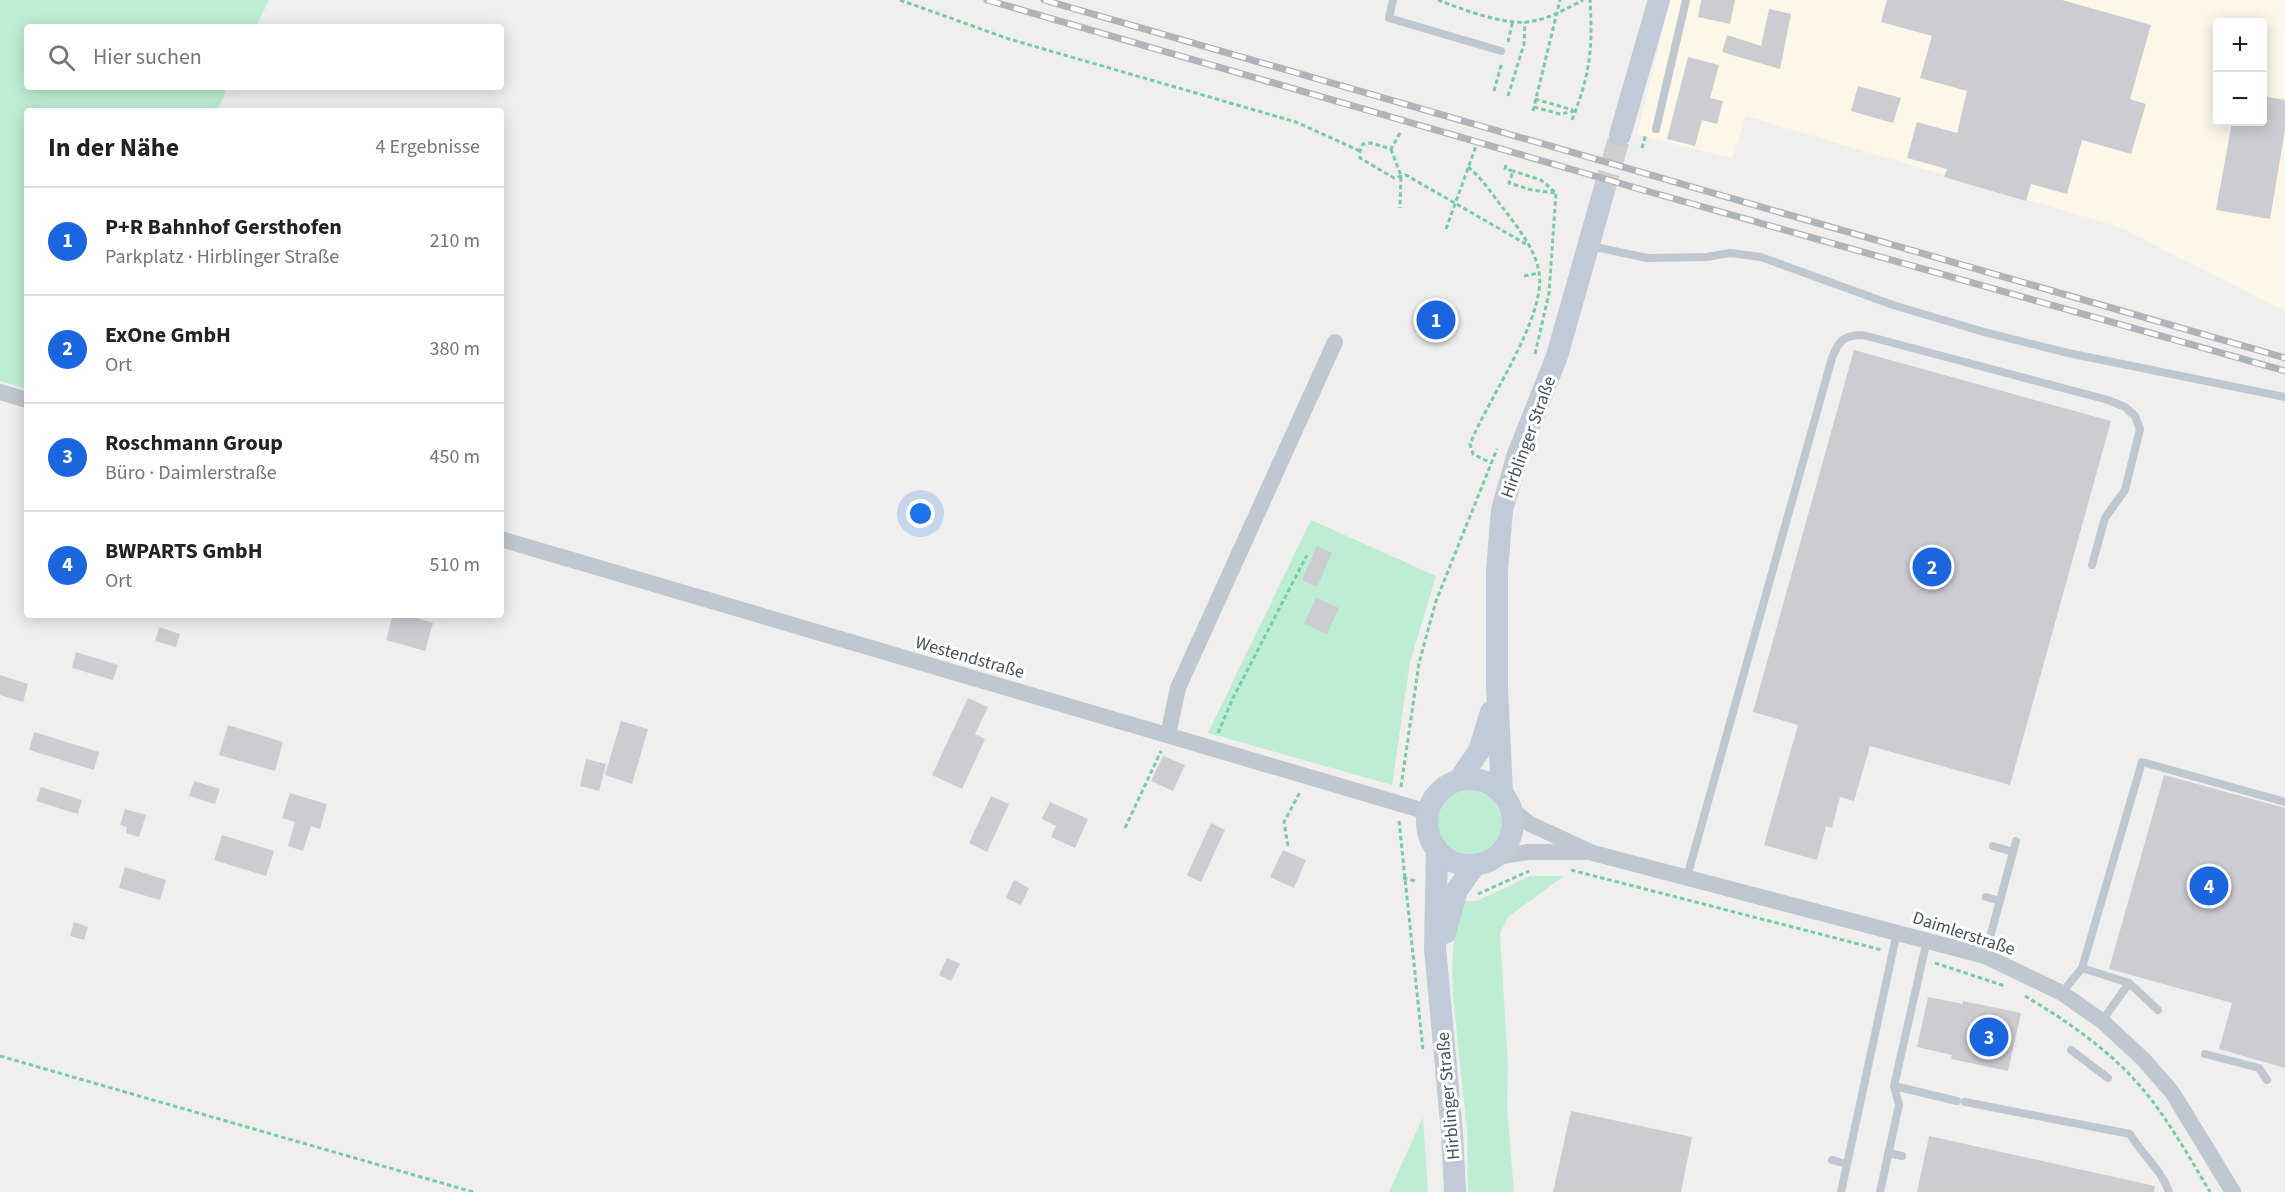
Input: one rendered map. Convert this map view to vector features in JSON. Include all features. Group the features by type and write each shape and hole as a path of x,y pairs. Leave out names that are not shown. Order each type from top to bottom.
{"main road":[{"path":"1620,135 1659,0"},
{"name":"Hirblinger Straße","path":"1438,1000 1444,937 1457,890 1510,836 1497,687 1499,532 1506,490 1557,356 1604,194"},
{"name":"Hirblinger Straße","path":"1455,1192 1452,1132 1435,948 1437,849 1428,833 1428,812 1439,792 1459,780 1479,751 1497,687"},
{"path":"1459,780 1480,780 1507,801"},
{"path":"1437,849 1451,860 1485,861"}],"street":[{"path":"1168,735 1178,688 1239,549 1335,342"},
{"path":"0,392 24,399"},
{"name":"Westendstraße","path":"504,540 1428,812"},
{"name":"Daimlerstraße","path":"1507,801 1530,824 1593,853 1985,956 2062,993 2102,1021 2143,1059 2172,1092 2233,1192"},
{"name":"Daimlerstraße","path":"1485,861 1528,852 1593,853"}],"lane":[{"path":"1393,0 1389,18 1501,51"},
{"path":"1656,129 1686,0"},
{"path":"1589,246 1647,258 1707,257 1730,253 1761,257 1893,305 1984,332 2068,353 2285,398"},
{"path":"1687,877 1832,358 1838,343 1847,335 1863,335 2108,400 2124,407 2135,416 2140,429 2125,490 2105,518 2092,565"},
{"path":"2062,993 2082,968 2142,762 2285,802"},
{"path":"1985,956 2016,841"},
{"path":"1993,846 2013,852"},
{"path":"1986,897 2000,901"},
{"path":"1841,1192 1897,932"},
{"path":"1880,1192 1899,1105 1894,1086 1927,940"},
{"path":"2082,968 2129,982 2158,1010"},
{"path":"2102,1021 2129,982"},
{"path":"2071,1050 2108,1077"},
{"path":"2205,1054 2259,1068 2267,1080"},
{"path":"1894,1086 1961,1102 2130,1134 2149,1163 2163,1176 2169,1192"},
{"path":"1888,1153 1902,1156"},
{"path":"1832,1160 1846,1164"}],"path":[{"path":"900,0 1009,39 1296,122 1360,151"},
{"path":"1438,0 1459,9 1526,22 1558,13 1583,0"},
{"path":"1560,0 1534,109 1560,114 1575,111"},
{"path":"1572,120 1583,94 1590,66 1592,38 1590,0"},
{"path":"1508,96 1524,44 1526,22"},
{"path":"1535,99 1575,111"},
{"path":"1400,133 1391,149 1401,176 1400,208"},
{"path":"1360,151 1367,143 1391,149"},
{"path":"1446,229 1476,146"},
{"path":"1360,151 1362,160 1394,178 1406,176 1528,245"},
{"path":"1506,165 1505,169 1541,180 1557,193"},
{"path":"1468,167 1510,217 1528,245 1539,273 1537,302 1527,328 1470,444 1473,454 1491,463"},
{"path":"1513,171 1509,183 1532,190 1557,193"},
{"path":"1534,358 1549,293 1557,193"},
{"path":"1524,276 1539,273"},
{"path":"1424,1060 1403,878 1399,803 1405,747 1419,663 1436,601 1500,442"},
{"path":"1212,747 1233,698 1307,555"},
{"path":"1125,828 1168,735"},
{"path":"1288,846 1284,822 1307,777"},
{"path":"1564,868 1893,952"},
{"path":"1470,894 1485,891 1522,872 1532,870"},
{"path":"1922,959 2014,989"},
{"path":"2024,995 2091,1040 2141,1088 2190,1157 2210,1192"},
{"path":"0,1056 473,1192"}],"shaded area":[{"path":"1670,0 2285,0 2285,311 2119,227 1746,116 1732,158 1637,135"}],"green space":[{"path":"0,0 269,0 257,24 24,24 24,90 227,90 218,108 24,108 24,388 0,381"},
{"path":"1311,520 1436,576 1410,662 1392,785 1208,733"},
{"path":"1470,788 1482,791 1493,798 1500,809 1503,821 1500,833 1493,844 1482,851 1470,854 1458,851 1447,844 1440,833 1437,821 1440,809 1447,798 1458,791"},
{"path":"1530,876 1564,876 1508,917 1500,933 1508,1065 1507,1106 1514,1192 1468,1192 1467,1131 1453,997 1454,938 1464,901 1477,901"},
{"path":"1423,1117 1428,1192 1389,1192"}],"building":[{"path":"1701,0 1735,0 1730,24 1698,17"},
{"path":"1887,0 2062,0 2151,25 2130,99 2146,104 2131,154 2082,140 2067,194 2031,184 2026,201 1944,177 1947,169 1907,158 1917,122 1957,133 1967,91 1920,78 1932,36 1881,22"},
{"path":"1769,9 1791,14 1780,69 1722,52 1727,35 1761,46"},
{"path":"1688,57 1719,65 1710,98 1723,101 1717,124 1702,120 1695,146 1667,139"},
{"path":"1858,86 1901,98 1893,123 1851,111"},
{"path":"2267,97 2285,100 2285,130 2270,219 2216,210 2231,126 2267,126"},
{"path":"1854,350 2111,421 2010,785 1870,746 1854,801 1840,797 1832,828 1826,826 1817,860 1764,845 1798,725 1753,712"},
{"path":"1317,546 1332,553 1317,587 1302,580"},
{"path":"1316,598 1339,608 1327,634 1304,624"},
{"path":"392,618 417,618 433,623 425,651 386,640"},
{"path":"159,627 180,634 176,647 155,641"},
{"path":"76,652 118,665 113,680 72,668"},
{"path":"0,675 28,684 23,702 0,695"},
{"path":"968,698 988,707 975,734 985,739 962,789 932,775"},
{"path":"621,721 648,729 632,784 605,775"},
{"path":"228,725 283,742 275,771 219,755"},
{"path":"34,732 99,752 94,770 29,750"},
{"path":"1163,756 1185,765 1173,791 1151,781"},
{"path":"586,759 606,764 599,791 580,786"},
{"path":"2164,775 2285,808 2285,1068 2219,1049 2232,1003 2109,969"},
{"path":"194,781 220,789 215,804 189,796"},
{"path":"41,787 82,800 78,814 36,801"},
{"path":"290,793 327,804 320,829 311,826 303,851 288,846 295,822 282,818"},
{"path":"991,796 1009,804 987,852 969,843"},
{"path":"1050,802 1088,819 1075,848 1051,837 1056,826 1042,819"},
{"path":"125,809 146,815 139,837 126,833 127,827 120,825"},
{"path":"1211,823 1225,830 1201,882 1187,875"},
{"path":"222,835 274,851 266,876 214,860"},
{"path":"1283,850 1306,860 1294,888 1270,877"},
{"path":"125,867 166,880 160,900 119,888"},
{"path":"1014,880 1029,888 1021,905 1006,898"},
{"path":"74,922 88,927 84,940 70,936"},
{"path":"947,958 960,964 951,981 939,975"},
{"path":"1928,997 1963,1004 1963,1001 2021,1013 2008,1071 1951,1059 1952,1055 1917,1047"},
{"path":"1571,1111 1692,1137 1681,1192 1553,1192"},
{"path":"1929,1136 2155,1186 2154,1192 1917,1192"}],"tunnel":[{"path":"1603,194 1620,135"}],"railway":[{"path":"987,0 1636,188 2285,371"},
{"path":"1044,0 2285,358"}],"place":[{"name":"P+R Bahnhof Gersthofen","path":"1436,320"},
{"name":"ExOne GmbH","path":"1932,567"},
{"name":"BWPARTS GmbH","path":"2209,886"},
{"name":"Roschmann Group","path":"1989,1037"}]}
